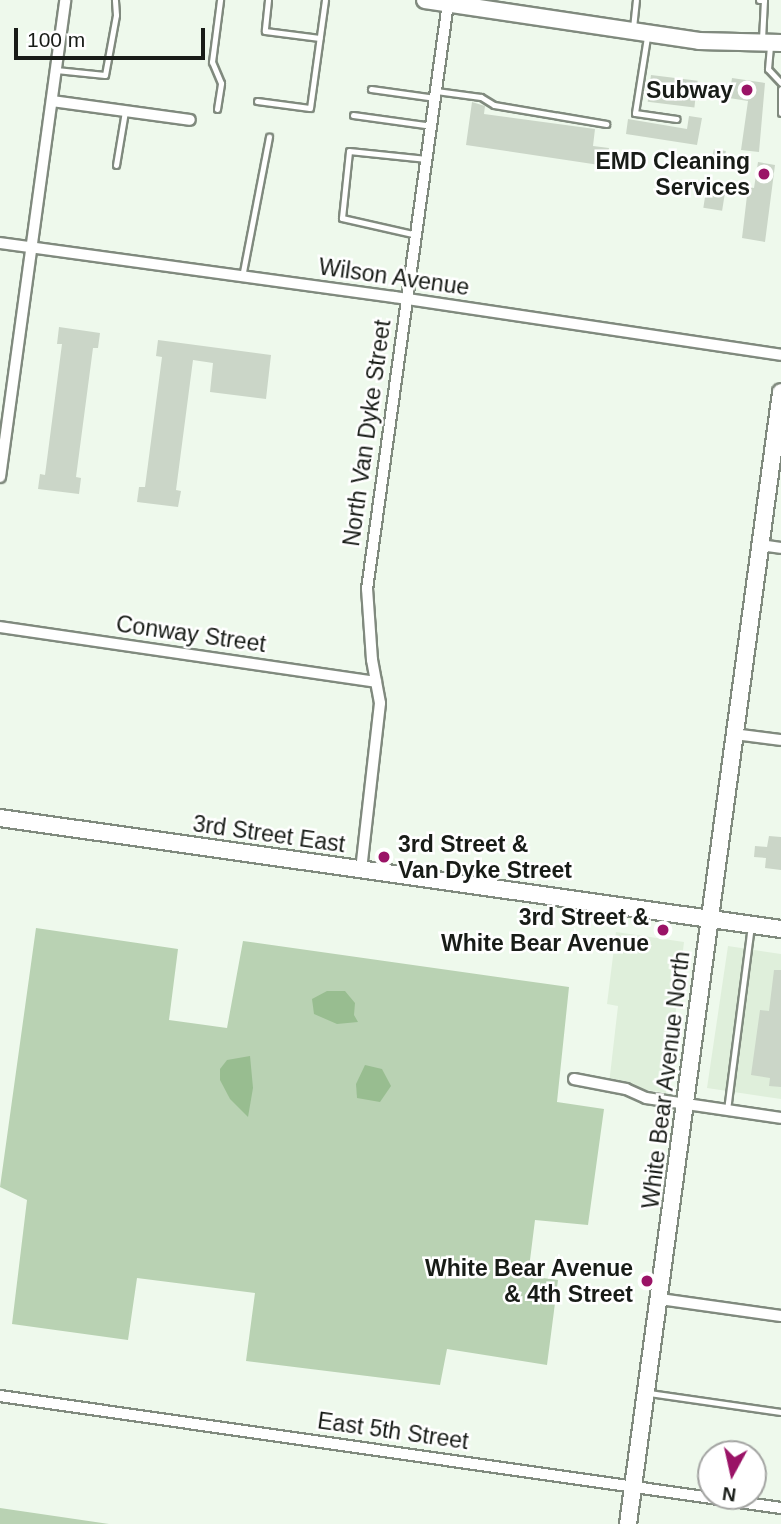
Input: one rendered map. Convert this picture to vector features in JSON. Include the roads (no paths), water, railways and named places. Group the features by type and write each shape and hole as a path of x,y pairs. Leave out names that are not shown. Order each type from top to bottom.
{"main road":[{"path":"425,0 699,41 771,43"},
{"name":"White Bear Avenue North","path":"628,1524 781,392"},
{"name":"3rd Street East","path":"0,818 781,929"}],"street":[{"path":"0,477 65,0"},
{"name":"North Van Dyke Street","path":"361,870 380,703 367,589 448,3"},
{"path":"52,101 190,120"},
{"name":"Wilson Avenue","path":"0,243 781,355"},
{"path":"760,545 781,548"},
{"name":"Conway Street","path":"0,627 376,682"},
{"path":"734,734 781,740"},
{"path":"574,1079 626,1089 646,1098 781,1118"},
{"path":"660,1299 781,1316"},
{"name":"East 5th Street","path":"0,1396 781,1508"}],"lane":[{"path":"56,70 105,75 116,15 115,0"},
{"path":"217,109 221,83 212,62 220,0"},
{"path":"268,0 265,31 320,38"},
{"path":"257,101 310,108 325,0"},
{"path":"636,0 640,31 635,113 677,119"},
{"path":"763,0 771,43 768,69 781,83"},
{"path":"371,89 436,94 606,124"},
{"path":"781,89 781,113"},
{"path":"116,165 125,111"},
{"path":"353,115 432,126"},
{"path":"242,277 269,137"},
{"path":"417,235 342,218 349,151 428,159"},
{"path":"727,1110 751,925"},
{"path":"646,1393 781,1412"}],"place":[{"name":"Subway","path":"747,90"},
{"name":"EMD Cleaning Services","path":"764,174"},
{"name":"3rd Street & Van Dyke Street","path":"384,857"},
{"name":"3rd Street & White Bear Avenue","path":"663,930"},
{"name":"White Bear Avenue & 4th Street","path":"647,1281"}]}
